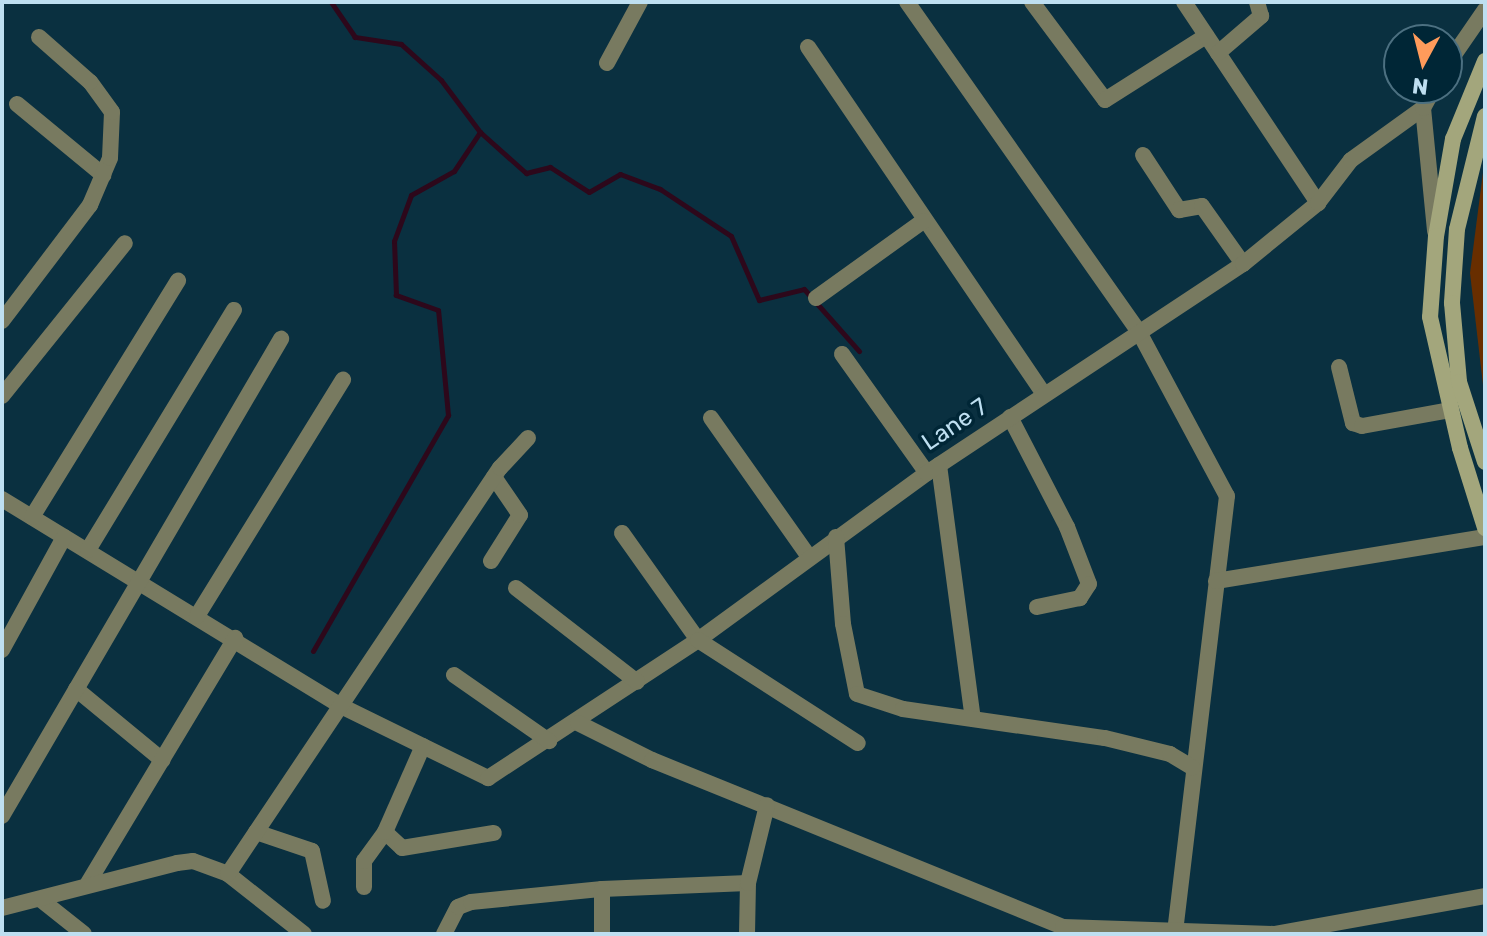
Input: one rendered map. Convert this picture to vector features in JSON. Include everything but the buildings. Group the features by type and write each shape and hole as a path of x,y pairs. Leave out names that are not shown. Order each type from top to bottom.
{"main road":[{"path":"1485,61 1453,139 1436,236 1430,317 1450,410 1485,528"},
{"path":"1485,116 1457,229 1452,303 1459,382 1485,462"},
{"path":"1460,448 1477,443"}],"street":[{"path":"607,63 640,2"},
{"path":"907,2 1139,332 1227,496 1192,767 1175,933"},
{"path":"1032,2 1105,100 1206,36"},
{"path":"1184,2 1318,203"},
{"path":"1218,53 1261,16 1257,2"},
{"path":"1463,41 1485,9 1480,2"},
{"path":"2,321 90,205 110,158 112,112 90,82 39,37"},
{"path":"808,47 923,221 1044,394"},
{"path":"17,104 103,175"},
{"name":"Lane 7","path":"423,746 482,778 578,723 933,469 1243,264 1318,203 1351,160 1425,104"},
{"path":"1423,108 1436,236"},
{"path":"1143,155 1179,210 1186,213 1202,206 1243,264"},
{"path":"816,298 923,221"},
{"path":"2,396 125,243"},
{"path":"32,517 178,281"},
{"path":"88,550 234,310"},
{"path":"2,816 281,339"},
{"path":"842,354 933,469 973,719"},
{"path":"1339,367 1353,423 1362,426 1450,410"},
{"path":"197,616 343,380"},
{"path":"1010,417 1067,527 1089,584 1080,598 1037,607"},
{"path":"711,418 809,557"},
{"path":"228,874 494,477 528,438"},
{"path":"491,561 520,515 494,477"},
{"path":"2,499 235,638 341,706 423,746 385,832 364,861 364,887"},
{"path":"622,533 698,640 858,743"},
{"path":"2,650 64,537"},
{"path":"836,537 843,624 857,694 903,709 1105,738 1170,754 1192,767"},
{"path":"1216,581 1485,537"},
{"path":"516,588 637,682"},
{"path":"88,883 235,638"},
{"path":"454,675 549,741"},
{"path":"76,689 162,760"},
{"path":"578,723 652,760 767,805 1060,931 1274,934 1485,896"},
{"path":"747,934 748,883 767,805"},
{"path":"256,832 312,851 323,901"},
{"path":"385,832 402,848 494,833"},
{"path":"2,908 88,883 193,861 228,874 304,934"},
{"path":"444,934 458,907 471,902 602,889 748,883"},
{"path":"602,889 602,934"},
{"path":"40,899 84,934"}],"shaded area":[{"path":"1485,157 1485,402 1470,273"}],"waterway":[{"path":"313,651 448,415 438,310 396,295 394,241 411,195 454,171 480,132 441,80 401,44 355,37 331,2"},
{"path":"480,132 526,173 550,167 589,192 620,174 660,189 731,236 759,300 804,289 859,351"}]}
